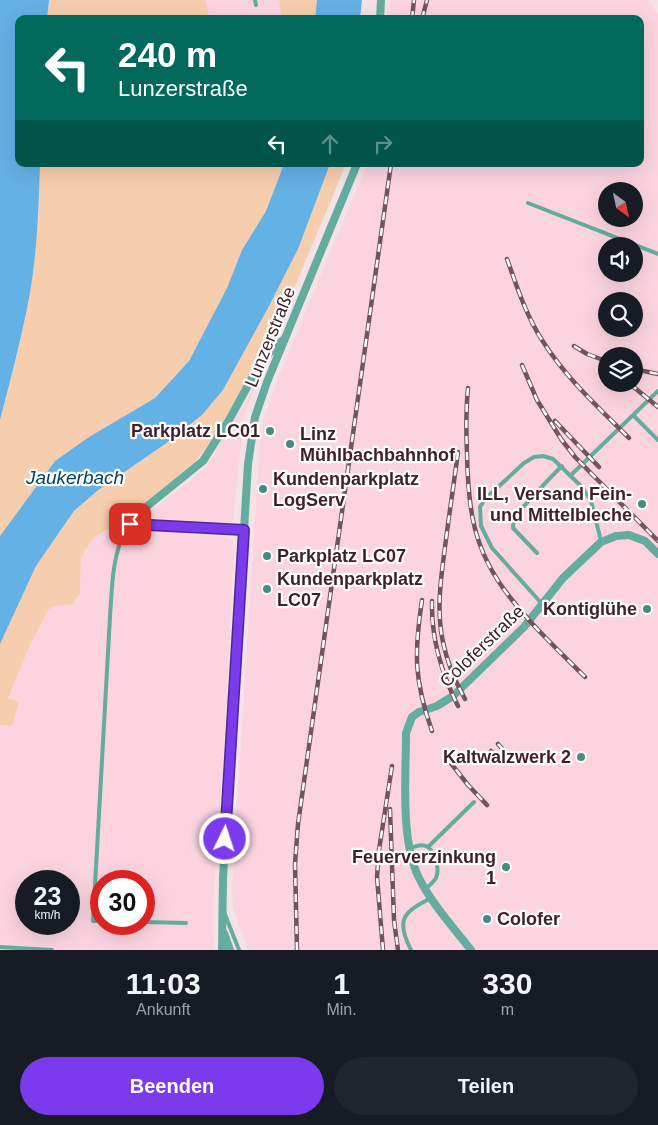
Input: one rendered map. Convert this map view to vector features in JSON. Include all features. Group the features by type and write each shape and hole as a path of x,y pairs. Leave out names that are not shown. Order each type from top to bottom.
{"street":[{"path":"380,15 381,0"},
{"name":"Lunzerstraße","path":"222,950 222,906 248,464 255,417 267,382 356,167"},
{"path":"125,531 156,498 203,461 229,420 262,360 285,339"},
{"path":"130,524 244,530"},
{"path":"601,542 616,536 629,535 645,541 658,554"},
{"name":"Coloferstraße","path":"471,950 431,898 413,865 406,790 406,733 412,718 418,712 437,706 453,696 524,628 563,578 601,542"},
{"name":"Lunzerstraße","path":"223,928 230,950"}],"lane":[{"path":"528,203 658,254"},
{"path":"571,475 658,391"},
{"path":"633,415 658,440"},
{"path":"543,605 492,548 486,538 481,526 480,507 485,498 524,463 534,457 544,456 553,459 582,487 591,501 601,542"},
{"path":"536,553 513,528 514,516 562,466"},
{"path":"96,870 113,576 117,550 125,531"},
{"path":"428,847 474,802"},
{"path":"410,848 423,845 428,847 434,855 437,876 432,884 425,889"},
{"path":"411,950 404,932 405,917 412,908 431,898"},
{"path":"222,906 239,950"},
{"path":"155,922 186,923"},
{"path":"0,947 52,950"}],"shaded area":[{"path":"49,0 205,0 209,15 47,15"},
{"path":"205,0 279,0 281,15 209,15"},
{"path":"279,0 317,0 315,15 281,15"},
{"path":"390,0 648,0 658,14 658,950 248,950 233,907 232,890 260,439 264,418 279,376 366,167 644,167 644,15 390,15"},
{"path":"40,167 283,167 266,211 242,250 227,288 189,361 155,398 89,437 55,461 0,536 0,420 17,355 30,292 39,213"},
{"path":"329,167 345,167 280,322 251,366 254,368 213,438 196,461 148,500 117,530 106,530 94,537 81,557 80,594 73,604 49,609 31,643 8,698 19,702 12,726 0,725 0,644 36,566 74,511 97,491 165,444 202,415 223,390 298,249"},
{"path":"259,377 244,415 233,521 228,523 158,520 154,514 155,508 207,466"},
{"path":"151,529 188,530 188,534 225,536 234,542 226,719 213,912 214,950 0,950 0,725 12,726 8,698 31,643 49,609 73,604 80,595 81,557 94,537 106,530 129,532"}],"water":[{"path":"0,0 49,0 47,15 15,15 15,167 40,167 38,213 30,293 0,420"},
{"path":"317,0 362,0 360,15 315,15"},
{"name":"Jaukerbach","path":"283,167 329,167 298,249 223,390 202,415 165,444 97,491 74,511 36,566 0,644 0,536 55,461 89,437 155,398 189,361 227,288 242,250 266,211"}],"railway":[{"path":"412,15 414,0"},
{"path":"423,15 427,0"},
{"path":"297,950 295,864 298,824 391,167"},
{"path":"507,259 527,311 551,354 582,391 629,438"},
{"path":"574,346 598,358"},
{"path":"522,365 537,400 561,439 575,457 658,541"},
{"path":"643,371 658,374"},
{"path":"468,388 466,428 469,492 471,511 480,545 487,562 509,596 526,617 585,677"},
{"path":"640,392 658,407"},
{"path":"555,421 599,467"},
{"path":"458,452 442,570 440,618 447,657 465,699"},
{"path":"422,600 417,666 422,696 432,731"},
{"path":"432,601 433,629 438,655 458,706"},
{"path":"498,744 507,754"},
{"path":"491,751 500,760"},
{"path":"446,757 487,805"},
{"path":"383,950 377,877 379,850 392,766"},
{"path":"390,809 394,920 398,950"}],"place":[{"name":"Parkplatz LC01","path":"270,431"},
{"name":"Linz Mühlbachbahnhof","path":"290,444"},
{"name":"Kundenparkplatz LogServ","path":"263,489"},
{"name":"ILL, Versand Fein- und Mittelbleche","path":"642,504"},
{"name":"Parkplatz LC07","path":"267,556"},
{"name":"Kundenparkplatz LC07","path":"267,589"},
{"name":"Kontiglühe","path":"647,609"},
{"name":"Kaltwalzwerk 2","path":"581,757"},
{"name":"Feuerverzinkung 1","path":"506,867"},
{"name":"Colofer","path":"487,919"}],"route":[{"path":"130,524 244,530 225,839"}]}
